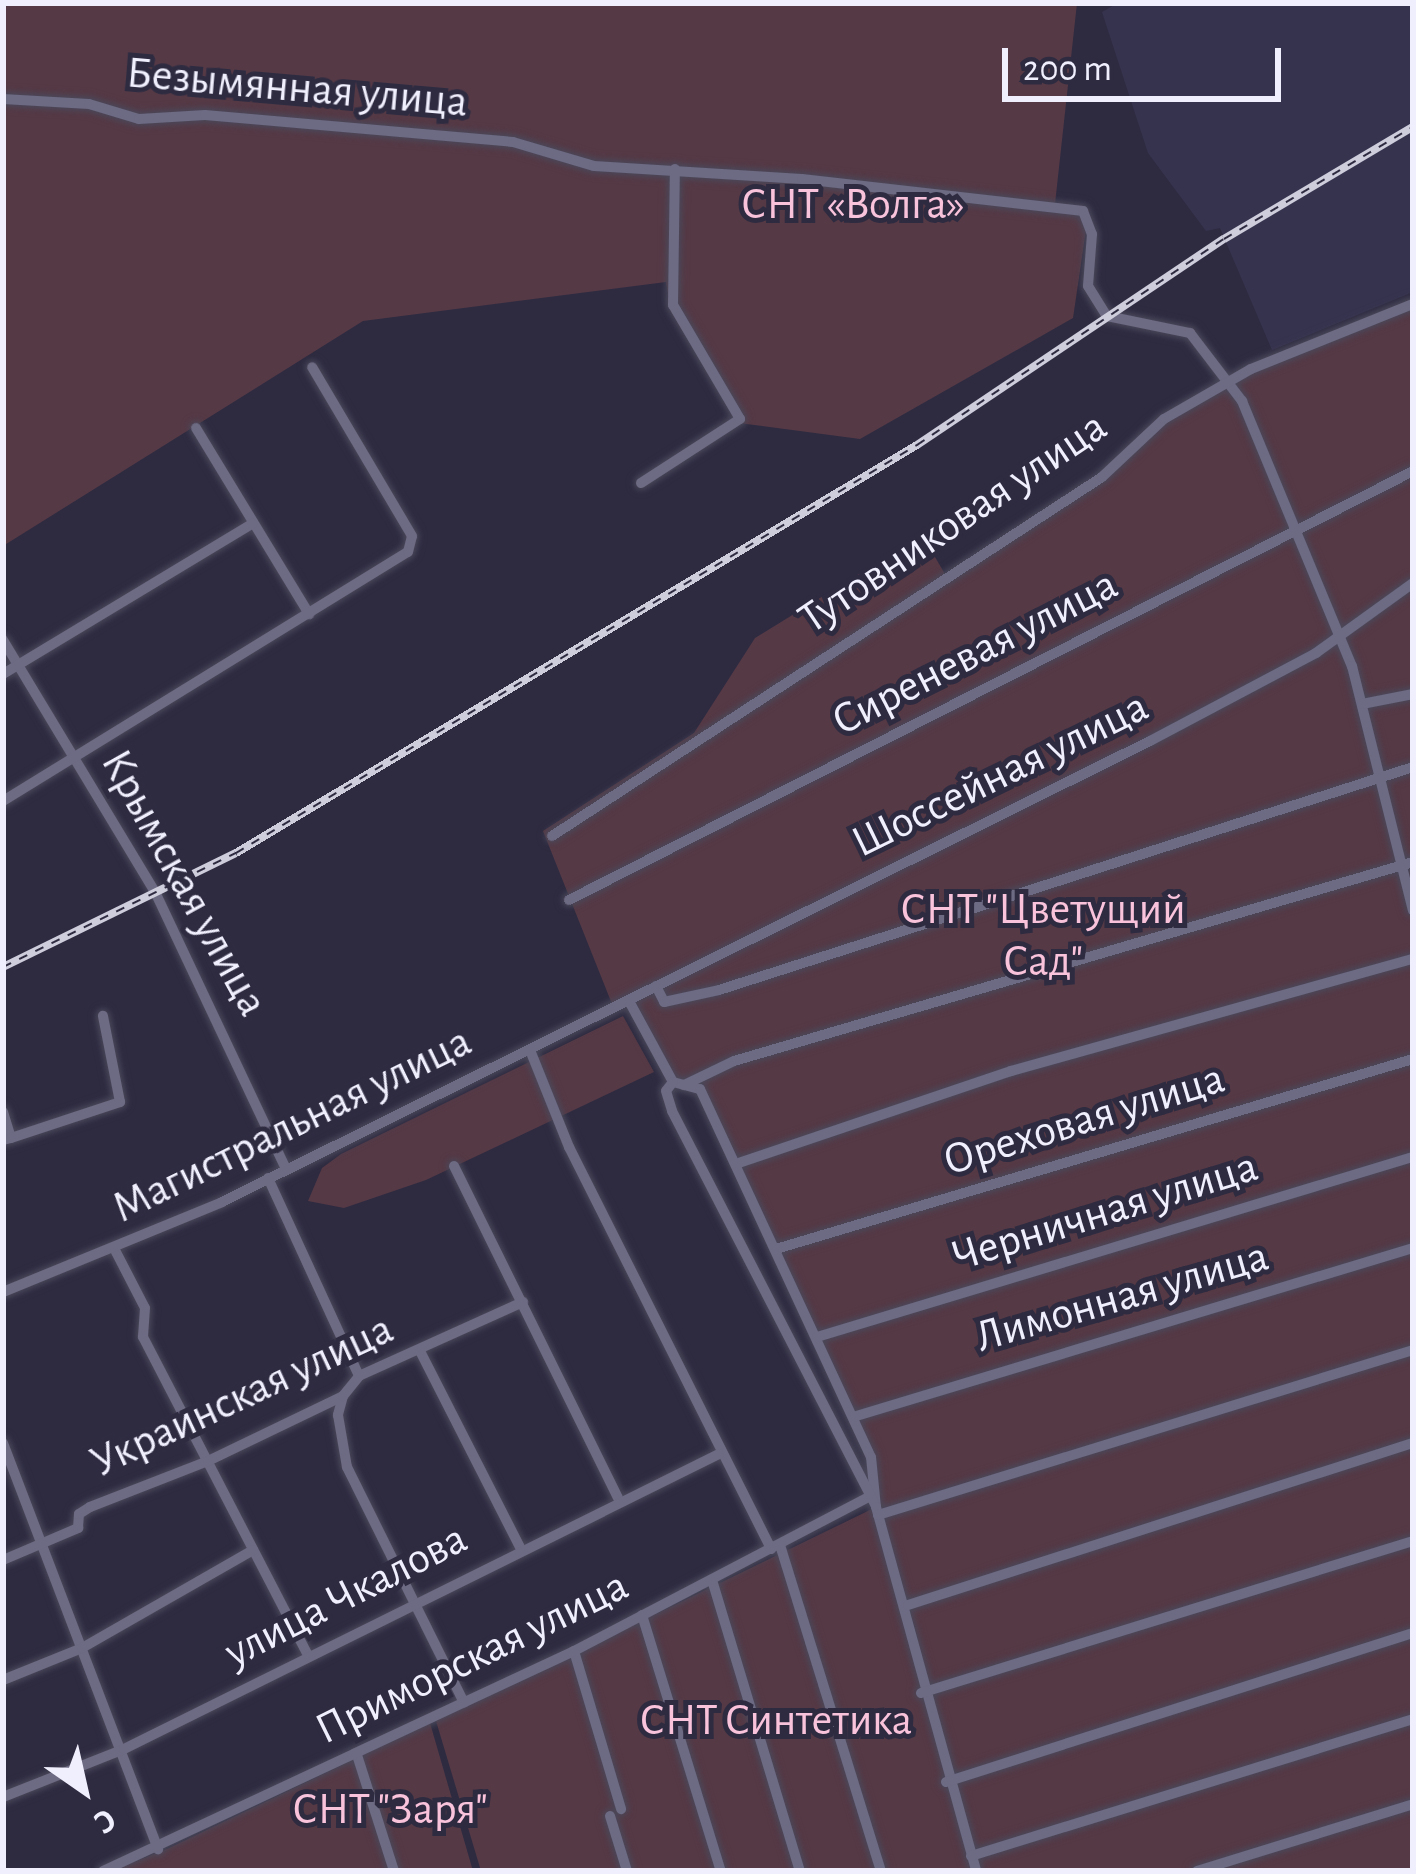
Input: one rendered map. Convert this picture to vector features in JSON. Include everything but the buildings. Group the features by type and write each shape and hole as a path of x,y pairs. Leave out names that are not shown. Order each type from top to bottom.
{"street":[{"name":"Безымянная улица","path":"3,99 89,104 139,119 205,116 513,142 583,164 675,169 1083,211 1092,234 1088,286 1107,316 1190,333 1230,380"},
{"path":"641,483 740,419 673,305 675,169"},
{"name":"Тутовниковая улица","path":"552,836 1102,477 1164,418 1230,380 1413,304"},
{"path":"3,801 408,553 412,536 312,367"},
{"path":"1230,380 1362,704 1376,777 1407,864 1413,910"},
{"path":"196,428 309,614"},
{"name":"Сиреневая улица","path":"569,900 1413,471"},
{"path":"3,674 252,524"},
{"name":"Шоссейная улица","path":"607,1012 1338,640 1413,583"},
{"name":"Крымская улица","path":"3,640 194,966 286,1169"},
{"path":"1362,704 1413,694"},
{"path":"656,986 664,1002 719,989 1413,766"},
{"path":"976,1871 921,1693 908,1605 875,1511 672,1111 666,1090 734,1061 1407,864"},
{"path":"736,1164 1011,1071 1413,959"},
{"path":"629,1000 679,1083 700,1089 853,1417 877,1477 875,1511"},
{"name":"Магистральная улица","path":"3,1292 115,1250 607,1012"},
{"path":"3,1112 7,1139 120,1102 103,1016"},
{"path":"530,1050 719,1454 776,1547 881,1871"},
{"name":"Ореховая улица","path":"776,1249 1413,1058"},
{"name":"Черничная улица","path":"818,1337 1413,1157"},
{"path":"454,1166 618,1498"},
{"path":"268,1178 359,1376"},
{"name":"Лимонная улица","path":"853,1417 1413,1248"},
{"path":"115,1250 145,1308 143,1337 308,1655"},
{"name":"Украинская улица","path":"3,1560 78,1528 79,1514 90,1507 208,1461 344,1396 359,1376 524,1302"},
{"name":"Приморская улица","path":"103,1871 574,1651 776,1547 875,1511 1413,1350"},
{"path":"420,1351 520,1547"},
{"path":"344,1396 338,1415 347,1467 464,1703"},
{"path":"3,1443 124,1749 158,1849"},
{"path":"908,1605 1413,1443"},
{"name":"улица Чкалова","path":"3,1797 124,1749 618,1498 719,1454"},
{"path":"921,1693 1413,1541"},
{"path":"3,1680 82,1648 253,1550"},
{"path":"712,1580 800,1871"},
{"path":"642,1616 721,1871"},
{"path":"946,1782 1413,1633"},
{"path":"574,1651 627,1871"},
{"path":"971,1856 1413,1719"},
{"path":"357,1755 394,1871"},
{"path":"1197,1871 1413,1804"}],"shaded area":[{"path":"1118,3 1413,3 1413,292 1272,350 1220,228 1206,231 1148,153 1102,12"}],"green space":[{"name":"СНТ «Волга»","path":"3,3 1077,3 1055,204 1089,210 1073,318 860,439 739,423 671,312 666,282 363,321 3,546"},
{"name":"СНТ \"Цветущий Сад\"","path":"1413,301 1413,1871 481,1871 436,1721 874,1508 917,1651 918,1639 856,1420 700,1078 677,1085 635,1000 614,1009 543,831 694,733 755,638 922,535 945,574 1097,477 1151,424 1231,375"},
{"path":"623,1016 654,1072 426,1180 344,1208 308,1201 322,1168 341,1154"},
{"name":"СНТ \"Заря\"","path":"430,1723 473,1871 112,1871 169,1848"}],"railway":[{"path":"3,967 236,853 917,445 1224,239 1413,127"}],"park label":[{"name":"СНТ Синтетика","path":"776,1721"}]}
